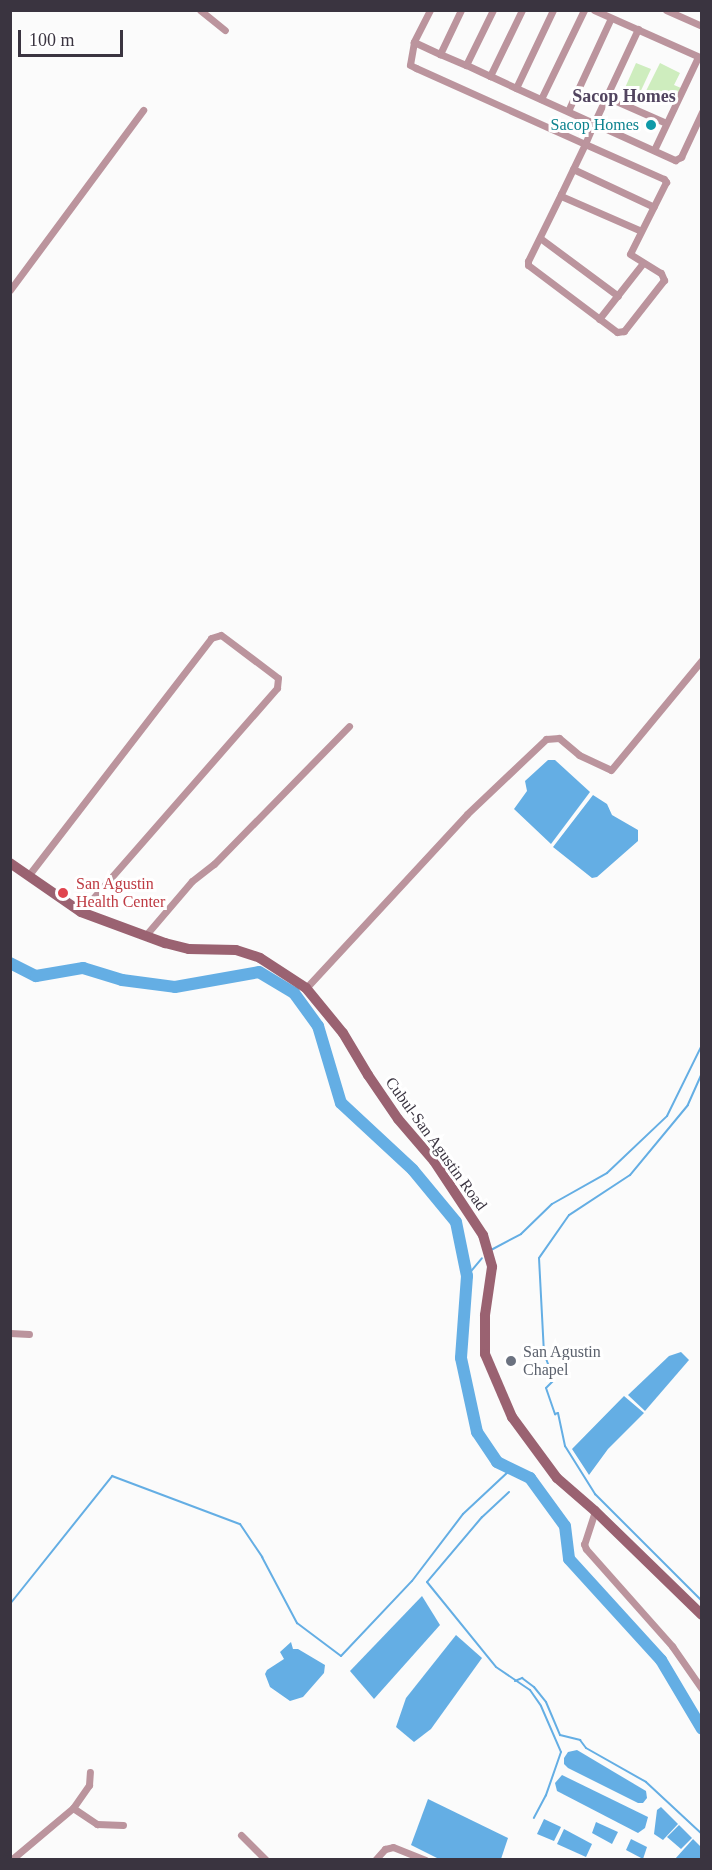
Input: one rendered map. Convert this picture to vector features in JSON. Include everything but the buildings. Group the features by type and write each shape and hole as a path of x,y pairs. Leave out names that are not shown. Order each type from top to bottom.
{"street":[{"path":"200,10 225,30"},
{"path":"430,10 414,42 410,65 585,144 664,179 666,185 630,254 661,273 664,280 624,331 617,332 529,267 528,261 561,196 585,144 594,123 638,29"},
{"path":"441,54 462,10"},
{"path":"466,65 493,10"},
{"path":"490,76 522,10"},
{"path":"516,88 553,10"},
{"path":"541,99 584,10"},
{"path":"594,10 700,57 654,150"},
{"path":"666,10 702,26"},
{"path":"568,111 611,18"},
{"path":"414,42 678,159 702,112"},
{"path":"606,97 666,123"},
{"path":"10,290 143,110"},
{"path":"573,169 654,207"},
{"path":"561,196 641,231"},
{"path":"540,238 618,296"},
{"path":"599,319 643,263"},
{"path":"28,876 211,638 221,635 278,678 277,688 81,912"},
{"path":"306,988 467,814 546,739 559,738 579,755 611,770 702,660"},
{"path":"145,936 192,881 214,864 349,726"},
{"name":"Cubul-San Agustin Road","path":"10,863 81,912 145,936 189,949 236,950 260,958 306,988 343,1033 368,1076 398,1119 428,1152 483,1234 492,1267 485,1315 485,1354 512,1417 557,1478 595,1511 702,1616"},
{"path":"10,1333 29,1334"},
{"path":"595,1511 584,1544 586,1549 672,1646 702,1689"},
{"path":"11,1860 73,1808 89,1785 90,1772"},
{"path":"73,1808 97,1824 123,1825"},
{"path":"241,1835 266,1860"},
{"path":"375,1860 385,1849 393,1847 426,1860"}],"green space":[{"path":"636,63 651,69 638,97 624,90"},
{"path":"660,63 680,73 674,85 681,88 675,101 668,98 665,104 644,95"}],"water":[{"path":"548,760 555,760 590,792 551,844 514,809 527,791 525,781"},
{"path":"593,795 607,804 612,815 638,830 638,841 597,877 592,878 553,847"},
{"path":"681,1352 689,1360 645,1411 628,1395 669,1356"},
{"path":"624,1396 644,1413 608,1449 589,1475 572,1449"},
{"path":"422,1596 440,1625 374,1699 350,1671"},
{"path":"456,1635 482,1658 431,1729 414,1742 396,1727 406,1698"},
{"path":"291,1642 293,1649 298,1649 325,1665 324,1673 303,1697 290,1701 270,1687 265,1674 267,1670 284,1659 280,1652"},
{"path":"577,1750 646,1791 647,1798 643,1803 638,1803 568,1768 564,1764 564,1758 568,1752"},
{"path":"562,1775 648,1817 645,1828 638,1833 557,1791 555,1783"},
{"path":"428,1799 508,1838 501,1859 439,1859 411,1845"},
{"path":"661,1807 678,1824 663,1840 654,1834 657,1810"},
{"path":"544,1819 561,1827 554,1841 537,1834"},
{"path":"596,1822 618,1832 612,1844 592,1833"},
{"path":"679,1825 692,1838 681,1849 667,1837"},
{"path":"564,1829 592,1844 586,1857 557,1844"},
{"path":"631,1839 647,1847 643,1859 626,1850"},
{"path":"693,1839 701,1847 701,1859 675,1859"}],"waterway":[{"path":"10,963 36,976 83,968 122,980 175,987 259,972 294,993 318,1026 341,1103 413,1170 456,1222 467,1276 461,1358 477,1432 497,1462 530,1478 565,1526 569,1559 661,1660 702,1729"},
{"path":"491,1250 521,1234 552,1204 607,1173 667,1116 702,1045"},
{"path":"702,1073 688,1105 630,1175 569,1215 539,1258 544,1353 554,1380 546,1388 555,1414 558,1413 565,1446 595,1494 702,1601"},
{"path":"467,1276 482,1258"},
{"path":"10,1604 112,1476 240,1524 262,1557 297,1623 341,1656 412,1581 463,1514 510,1470"},
{"path":"509,1492 482,1517 427,1582 496,1667 530,1690 541,1706 561,1752 546,1795 534,1818"},
{"path":"515,1681 522,1678 534,1687 546,1702 560,1735 580,1740 586,1748 646,1782 702,1834"}],"place":[{"name":"Sacop Homes","path":"651,125"},
{"name":"San Agustin Health Center","path":"63,893"},
{"name":"San Agustin Chapel","path":"511,1361"}],"district":[{"name":"Sacop Homes","path":"624,96"}]}
